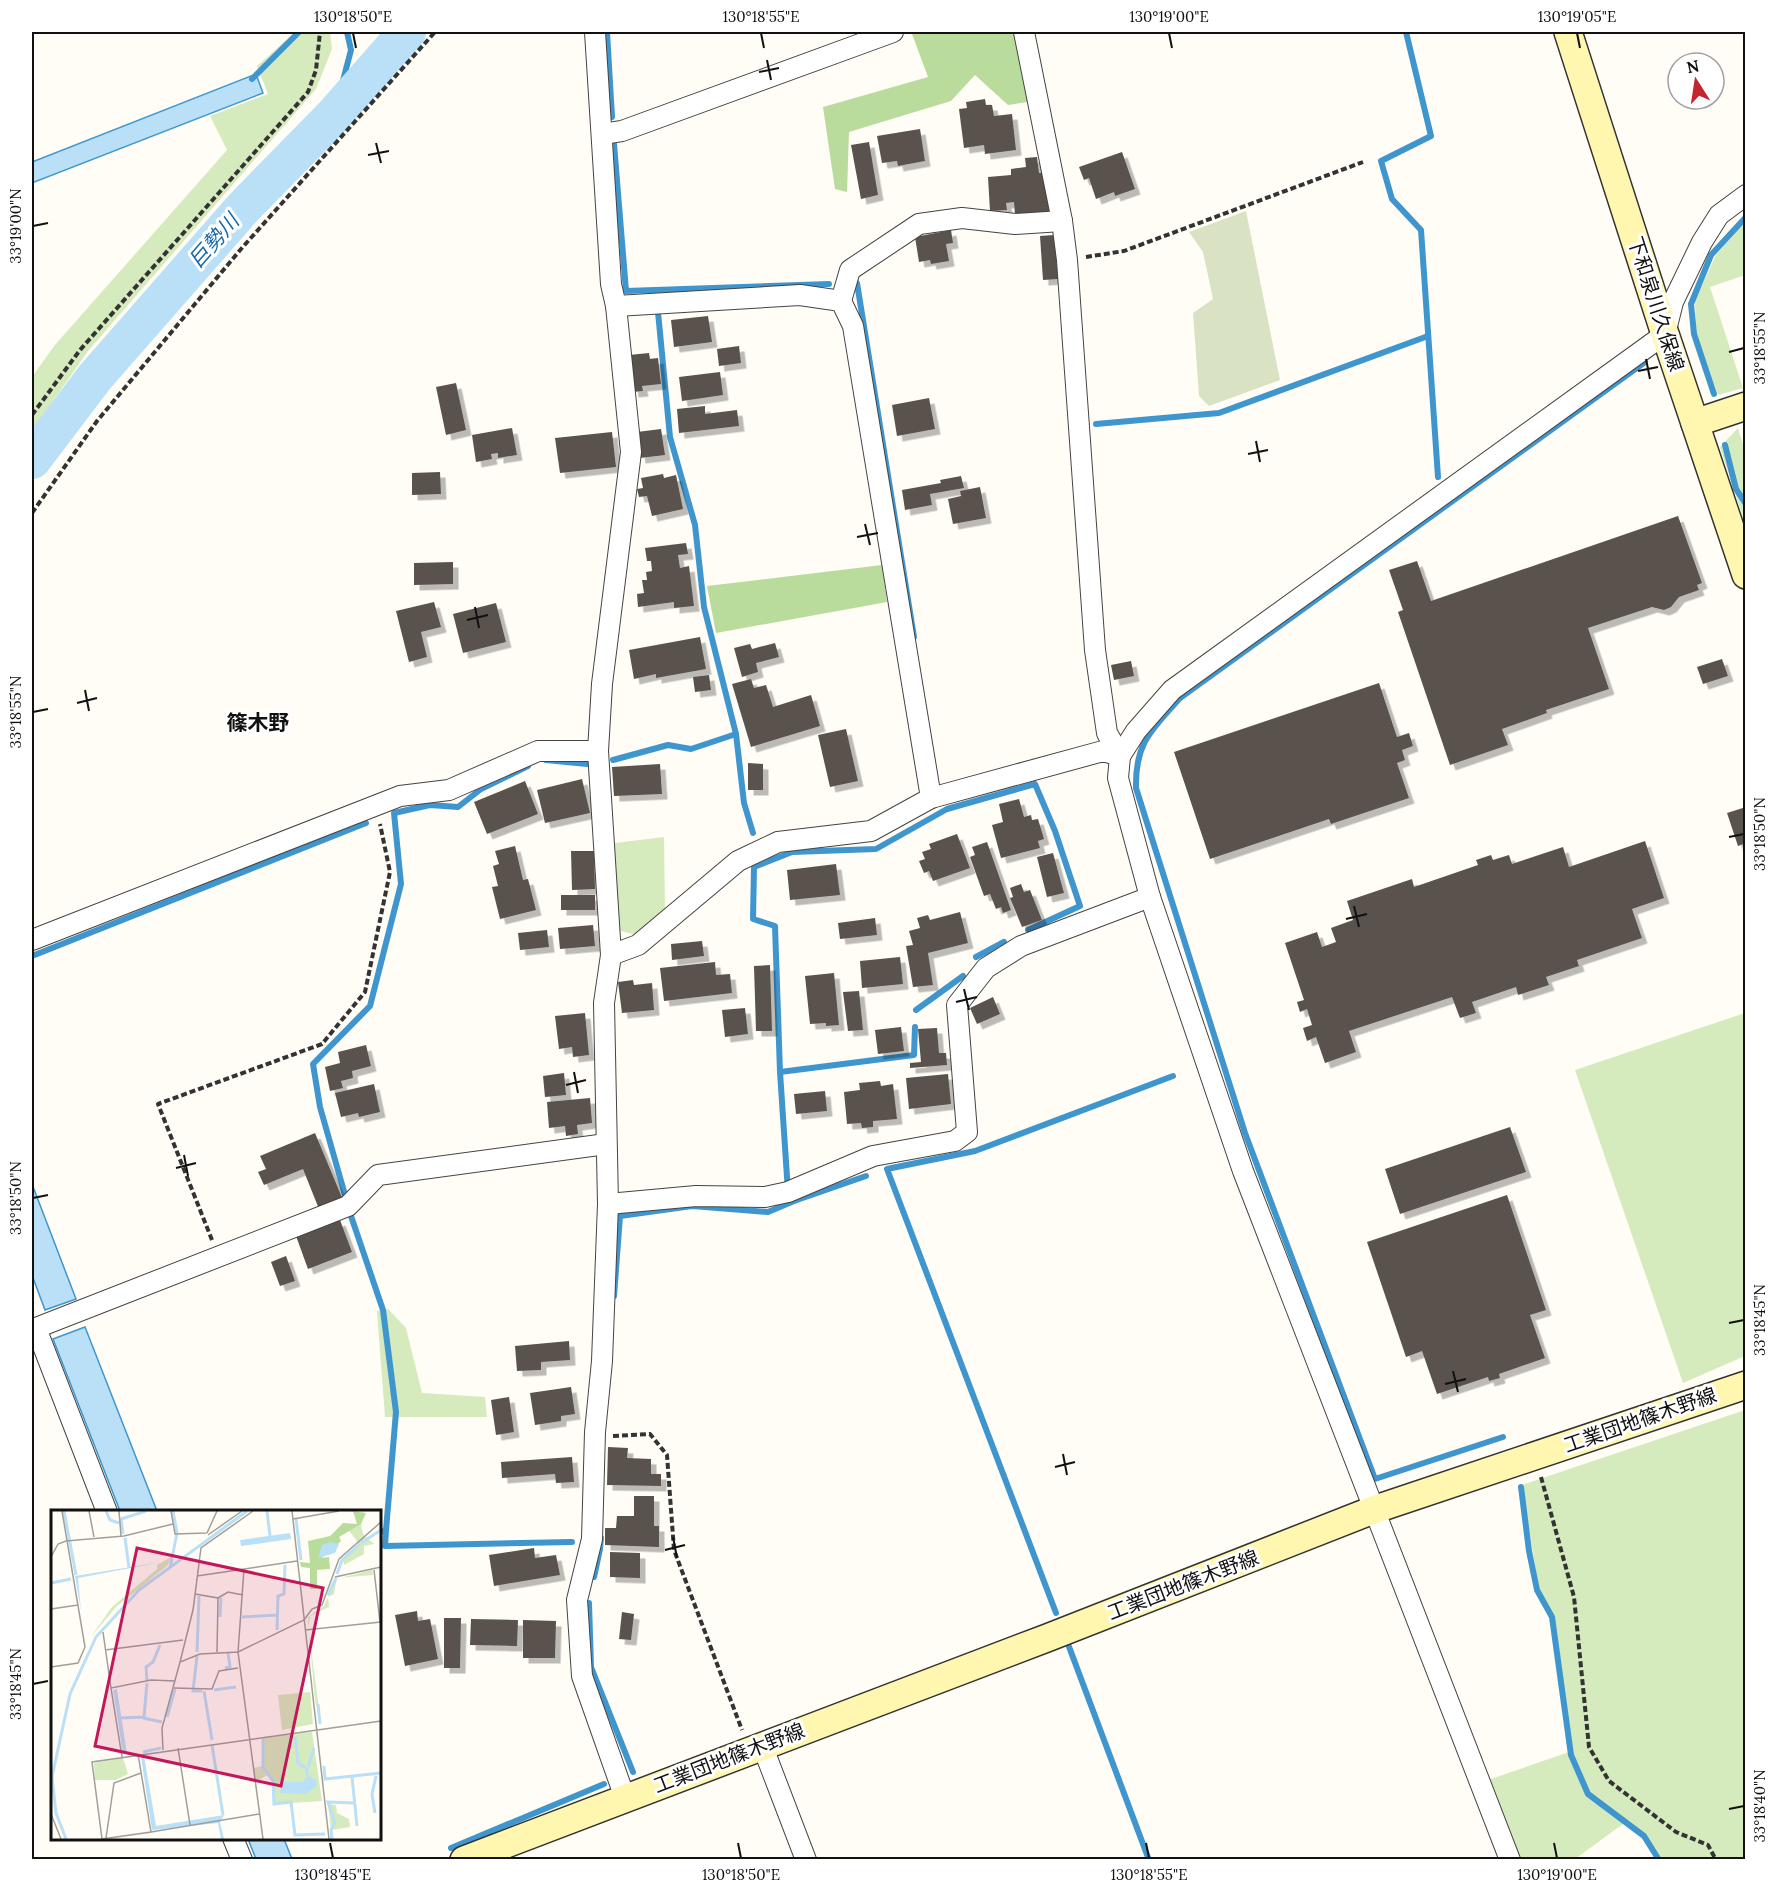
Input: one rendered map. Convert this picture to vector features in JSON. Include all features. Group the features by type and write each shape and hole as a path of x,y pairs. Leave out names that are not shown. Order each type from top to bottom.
{"street":[{"path":"595,32 611,284 616,306 631,452 602,684 598,751 611,955 604,1003 608,1204 603,1361 595,1432 592,1539 577,1600 582,1676 625,1798"},
{"path":"602,134 622,131 893,32"},
{"path":"1024,32 1062,221 1067,260 1095,650 1107,733 1120,756"},
{"name":"下和泉川久保線","path":"1568,32 1665,334 1746,575"},
{"path":"1510,1860 1243,1171 1150,897 1118,778 1120,756 1136,731 1172,690 1665,334 1673,302 1702,242 1719,215 1746,195"},
{"path":"931,798 853,326 841,301 850,270 919,224 962,218 1015,224 1062,221"},
{"path":"616,306 800,295 841,301"},
{"path":"1695,423 1746,406"},
{"path":"32,940 400,796 449,790 538,751 598,751"},
{"path":"611,955 638,945 738,861 778,842 871,831 931,798 1103,751 1120,756"},
{"path":"608,1204 696,1196 765,1197 788,1192 873,1156 955,1141 967,1132 957,1005 986,968 1022,946 1150,897"},
{"path":"106,1510 34,1321 219,1257 348,1206 378,1175 606,1144"},
{"name":"工業団地篠木野線","path":"464,1860 1047,1638 1373,1510 1746,1385"},
{"path":"756,1747 806,1860"},
{"path":"234,1840 242,1860"}],"path":[{"path":"32,415 80,350 308,92 316,70 320,32"},
{"path":"32,513 97,421 241,249 435,32"},
{"path":"1067,260 1124,251 1363,162"},
{"path":"219,1257 158,1104 322,1044 365,992 390,872 376,805"},
{"path":"615,1437 650,1434 667,1455 674,1550 756,1747"},
{"path":"1535,1456 1574,1597 1589,1747 1609,1781 1676,1832 1708,1845 1716,1860"}],"green space":[{"path":"295,32 330,32 332,49 316,89 88,351 32,431 32,377 54,346 227,150 210,116 268,94 257,66"},
{"path":"920,32 1016,32 1033,101 1008,105 975,75 951,101 849,132 847,192 835,189 823,107 928,77 912,34"},
{"path":"1246,211 1280,380 1209,406 1199,396 1193,313 1213,299 1203,252 1189,232"},
{"path":"1745,222 1745,275 1710,287 1743,388 1718,395 1696,333 1695,301 1716,255"},
{"path":"1738,428 1745,451 1745,523 1720,447"},
{"path":"882,565 887,602 716,633 707,586"},
{"path":"664,837 665,910 636,935 613,929 607,844"},
{"path":"1745,1013 1745,1356 1683,1383 1575,1070"},
{"path":"388,1309 406,1328 422,1393 485,1397 487,1417 385,1417 377,1311"},
{"path":"1745,1410 1745,1859 1661,1859 1645,1833 1627,1821 1575,1859 1519,1859 1488,1780 1572,1751 1554,1617 1539,1590 1522,1485"}],"water":[{"path":"256,74 263,93 32,183 32,162"},
{"path":"32,1184 76,1299 45,1310 32,1275"},
{"path":"85,1327 157,1510 120,1510 53,1339"},
{"path":"248,1840 284,1840 292,1859 256,1859"}],"building":[{"path":"985,99 986,105 992,105 994,116 1012,114 1016,150 985,154 984,145 964,148 959,109 967,108 966,102"},
{"path":"920,129 925,161 898,166 897,161 882,163 877,136"},
{"path":"869,142 878,195 861,199 851,145"},
{"path":"1122,152 1135,189 1115,196 1114,192 1096,199 1089,178 1084,180 1079,167"},
{"path":"1037,157 1039,173 1047,173 1050,212 1015,215 1014,202 1006,203 1007,210 990,211 988,177 1011,175 1011,169 1026,167 1025,158"},
{"path":"951,230 953,243 946,244 949,261 931,264 930,260 919,262 915,237"},
{"path":"1054,235 1058,279 1043,280 1040,236"},
{"path":"708,316 712,342 674,347 671,320"},
{"path":"739,346 741,363 719,366 717,349"},
{"path":"649,353 650,359 658,358 661,384 642,386 643,391 633,392 629,355"},
{"path":"720,372 723,395 682,401 679,377"},
{"path":"456,383 466,430 446,435 436,387"},
{"path":"929,398 935,429 897,436 892,405"},
{"path":"705,406 705,414 737,410 739,426 679,433 677,409"},
{"path":"512,428 517,455 498,458 498,453 491,454 492,459 476,462 472,435"},
{"path":"661,429 665,455 640,458 637,432"},
{"path":"612,432 616,467 560,473 555,438"},
{"path":"440,472 441,494 412,495 412,473"},
{"path":"663,474 664,478 676,475 683,509 652,516 647,496 639,497 637,489 643,488 641,478"},
{"path":"961,476 964,488 930,494 932,505 905,510 902,490 941,483 940,480"},
{"path":"980,487 986,518 953,524 948,499 961,496 960,491"},
{"path":"1678,516 1702,583 1697,585 1699,590 1679,597 1671,607 1664,610 1652,607 1588,628 1609,689 1546,710 1547,713 1502,729 1508,745 1450,765 1398,612 1403,610 1389,570 1417,561 1431,601"},
{"path":"686,543 688,554 678,555 680,568 689,566 694,606 674,608 674,602 638,607 637,594 644,593 642,580 647,580 646,572 652,571 651,561 647,561 645,548"},
{"path":"453,562 453,584 414,585 414,563"},
{"path":"434,602 441,627 421,632 427,657 409,662 396,611"},
{"path":"496,603 506,642 463,653 453,614"},
{"path":"700,637 706,669 656,678 656,674 634,679 629,650"},
{"path":"775,643 779,657 756,663 758,672 742,677 734,648 750,644 752,649"},
{"path":"1722,659 1728,676 1703,684 1697,667"},
{"path":"1131,661 1134,676 1114,680 1111,665"},
{"path":"709,675 711,690 695,692 693,677"},
{"path":"751,679 754,688 766,685 773,707 811,695 820,726 751,747 732,684"},
{"path":"1379,683 1397,737 1409,733 1413,746 1402,750 1405,760 1397,763 1409,798 1331,824 1329,819 1210,859 1174,752"},
{"path":"846,729 858,781 830,787 818,735"},
{"path":"748,763 763,764 763,790 748,790"},
{"path":"660,764 662,794 614,796 612,767"},
{"path":"582,779 590,813 545,823 537,790"},
{"path":"525,781 538,814 487,834 474,802"},
{"path":"1019,799 1024,817 1031,815 1032,820 1038,819 1044,839 1038,841 1040,848 1001,858 992,825 1003,822 999,804"},
{"path":"1746,807 1746,843 1738,846 1727,813"},
{"path":"957,834 970,868 933,881 929,871 924,873 919,861 925,859 922,852 931,849 929,844"},
{"path":"1645,841 1664,898 1632,909 1642,938 1577,960 1579,966 1546,977 1549,985 1518,995 1516,987 1472,1002 1476,1013 1460,1018 1452,997 1349,1031 1356,1052 1325,1063 1316,1037 1307,1041 1303,1028 1312,1025 1307,1009 1300,1012 1297,1002 1304,1000 1285,943 1317,932 1322,947 1336,942 1331,928 1353,920 1347,901 1412,879 1414,887 1478,865 1476,860 1491,855 1493,860 1509,855 1512,864 1563,847 1569,867"},
{"path":"987,842 1011,910 1003,913 1001,907 996,909 990,894 984,896 970,857 975,855 972,847"},
{"path":"515,846 523,880 528,879 536,910 500,919 492,887 498,886 493,866 499,864 495,851"},
{"path":"571,851 594,851 595,889 572,890"},
{"path":"1053,853 1064,893 1047,897 1037,857"},
{"path":"836,864 840,895 790,900 787,870"},
{"path":"1021,884 1024,892 1030,890 1042,920 1022,927 1010,898 1013,897 1010,888"},
{"path":"561,895 595,895 595,910 561,910"},
{"path":"960,912 968,943 928,953 933,985 913,987 906,946 913,945 909,931 920,928 917,918 928,915 930,920"},
{"path":"875,918 877,935 840,939 838,923"},
{"path":"593,925 595,946 560,949 558,928"},
{"path":"547,930 549,947 520,950 518,933"},
{"path":"702,941 704,956 672,960 671,944"},
{"path":"900,957 903,984 862,988 860,961"},
{"path":"715,962 716,975 730,974 732,993 664,1001 660,968"},
{"path":"770,965 772,1031 756,1031 754,966"},
{"path":"834,973 839,1025 810,1024 805,976"},
{"path":"633,980 634,985 652,983 654,1010 622,1013 618,982"},
{"path":"859,991 863,1030 848,1031 843,992"},
{"path":"993,997 1000,1014 977,1024 970,1008"},
{"path":"745,1008 748,1034 725,1037 722,1010"},
{"path":"585,1013 589,1055 573,1057 572,1047 559,1049 555,1016"},
{"path":"901,1027 904,1051 878,1054 875,1030"},
{"path":"937,1028 939,1053 946,1053 947,1065 910,1068 910,1063 921,1062 918,1029"},
{"path":"366,1045 371,1066 352,1071 353,1078 341,1081 343,1088 330,1091 325,1067 340,1063 338,1052"},
{"path":"564,1073 566,1095 545,1097 543,1076"},
{"path":"948,1074 951,1104 909,1109 906,1078"},
{"path":"880,1081 881,1086 893,1084 897,1119 873,1121 873,1127 862,1128 861,1123 847,1124 844,1092 860,1090 859,1083"},
{"path":"374,1084 380,1112 359,1117 358,1113 341,1117 335,1093"},
{"path":"825,1091 827,1111 796,1114 794,1094"},
{"path":"590,1098 592,1123 577,1125 578,1134 566,1136 565,1126 549,1128 547,1102"},
{"path":"1510,1127 1526,1172 1400,1214 1385,1169"},
{"path":"315,1133 343,1200 319,1209 303,1169 264,1185 258,1172 266,1169 260,1156"},
{"path":"1507,1195 1546,1310 1530,1315 1545,1358 1499,1374 1500,1378 1489,1381 1488,1377 1437,1394 1422,1351 1406,1357 1367,1242"},
{"path":"340,1220 352,1252 308,1269 296,1236"},
{"path":"286,1256 295,1281 280,1286 271,1262"},
{"path":"569,1341 570,1360 541,1362 541,1370 517,1371 515,1346"},
{"path":"571,1387 575,1414 561,1416 561,1421 535,1425 530,1393"},
{"path":"509,1397 514,1432 496,1435 491,1400"},
{"path":"608,1447 628,1448 627,1458 651,1459 651,1474 661,1474 661,1486 607,1485"},
{"path":"572,1457 574,1482 556,1483 555,1474 502,1478 501,1462"},
{"path":"634,1496 654,1496 654,1526 659,1526 659,1547 605,1545 605,1528 616,1528 617,1516 634,1516"},
{"path":"534,1548 535,1558 556,1555 560,1575 494,1586 489,1555"},
{"path":"610,1552 640,1553 640,1578 610,1577"},
{"path":"417,1611 418,1621 430,1619 438,1659 405,1666 395,1615"},
{"path":"622,1612 634,1614 631,1640 619,1639"},
{"path":"444,1618 461,1618 460,1668 444,1668"},
{"path":"471,1619 518,1620 517,1646 470,1645"},
{"path":"523,1620 556,1621 555,1658 523,1658"}],"waterway":[{"path":"252,79 299,32"},
{"path":"334,115 351,50 347,32"},
{"name":"巨勢川","path":"32,460 95,377 243,208 334,115 407,32"},
{"path":"607,32 612,117"},
{"path":"1406,32 1431,136 1381,161 1392,199 1421,230 1438,477"},
{"path":"614,144 626,291 829,284"},
{"path":"1714,394 1694,334 1691,304 1711,255 1746,217"},
{"path":"857,283 914,637"},
{"path":"658,312 670,437 695,525 704,607 736,734 744,803 753,833"},
{"path":"1096,424 1219,413 1428,336"},
{"path":"1503,1437 1375,1479 1245,1133 1136,788 1136,772 1147,738 1180,698 1645,362"},
{"path":"1725,445 1736,489 1746,504"},
{"path":"613,760 668,745 691,749 736,734"},
{"path":"546,760 587,764"},
{"path":"345,1195 320,1107 313,1064 370,1006 401,884 394,813 430,805 458,807 481,789 528,766"},
{"path":"866,1176 794,1201 788,1192 780,1072 775,926 753,919 754,867 792,852 876,849 947,809 1035,784 1055,831 1080,906 1028,930"},
{"path":"32,956 366,823"},
{"path":"976,957 1004,942"},
{"path":"916,1010 963,976"},
{"path":"780,1072 914,1055 915,1027"},
{"path":"1056,1613 887,1169 975,1151 1173,1076"},
{"path":"614,1296 620,1216 692,1206 768,1212 794,1201"},
{"path":"351,1216 383,1310 396,1412 386,1530 381,1532"},
{"path":"1521,1487 1529,1551 1537,1590 1552,1617 1571,1755 1588,1794 1644,1836 1659,1860"},
{"path":"386,1530 385,1546 572,1542"},
{"path":"594,1577 601,1538"},
{"path":"589,1603 591,1667 633,1772"},
{"path":"1068,1644 1149,1860"},
{"path":"451,1848 604,1784"}],"district":[{"name":"篠木野","path":"258,723"}]}
